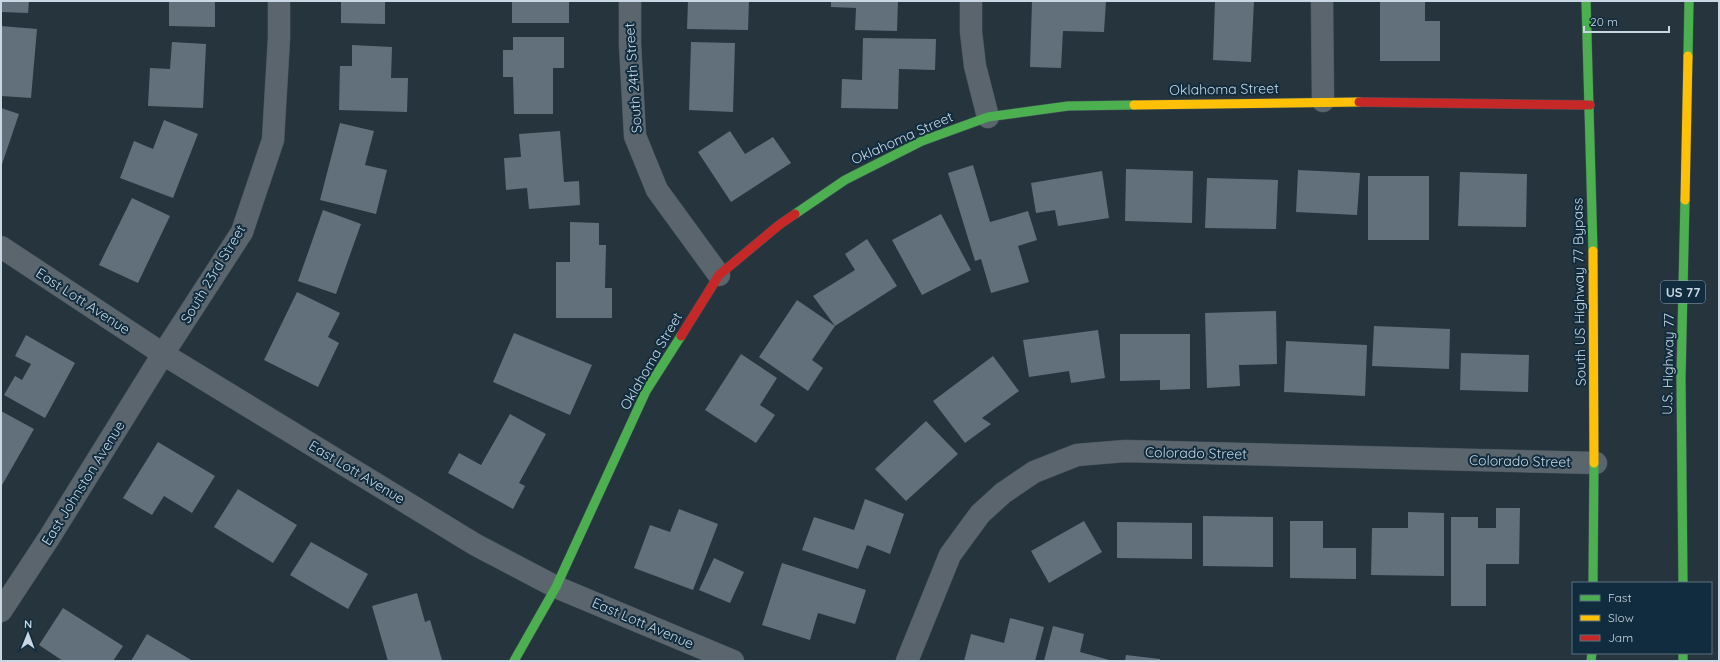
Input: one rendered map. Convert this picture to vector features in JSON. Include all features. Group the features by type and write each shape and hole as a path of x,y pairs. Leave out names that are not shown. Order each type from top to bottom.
{"main road":[{"name":"South US Highway 77 Bypass","path":"1586,1 1590,104 1596,463 1593,582"},
{"name":"U.S. Highway 77","path":"1683,582 1681,377 1689,1"},
{"name":"Oklahoma Street","path":"514,661 556,587 646,392 719,275 779,225 845,180 922,141 988,117 1068,106 1323,101 1590,104"}],"street":[{"name":"South 23rd Street","path":"163,354 242,232 273,140 279,38 279,1"},
{"name":"South 24th Street","path":"630,1 630,44 635,136 657,190 719,275"},
{"path":"971,1 971,32 975,66 988,117"},
{"path":"1322,1 1323,101"},
{"name":"East Lott Avenue","path":"1,247 163,354 476,545 556,587 733,661"},
{"name":"East Johnston Avenue","path":"1,611 163,354"},
{"name":"Colorado Street","path":"907,661 950,555 980,514 1003,493 1034,472 1077,455 1125,451 1596,463"}],"building":[{"path":"1,1 29,1 28,13 1,12"},
{"path":"169,1 215,1 215,27 169,26"},
{"path":"341,1 385,1 385,24 341,23"},
{"path":"512,1 569,1 569,23 512,23"},
{"path":"688,1 749,1 748,30 687,29"},
{"path":"831,1 898,1 897,31 855,30 856,8 831,7"},
{"path":"1032,1 1106,1 1104,32 1063,31 1061,68 1030,67"},
{"path":"1215,1 1254,1 1251,62 1213,60"},
{"path":"1380,1 1425,1 1425,21 1440,21 1440,61 1380,61"},
{"path":"1,26 37,29 31,98 1,96"},
{"path":"513,37 564,37 564,68 553,68 553,114 514,114 513,77 503,77 503,50 513,50"},
{"path":"863,38 936,39 935,70 899,69 898,109 841,108 842,79 862,80"},
{"path":"172,42 206,44 203,108 148,106 150,68 170,69"},
{"path":"691,42 735,43 733,112 689,110"},
{"path":"352,45 392,47 391,78 408,78 407,112 339,110 340,66 352,66"},
{"path":"1,108 19,114 1,167"},
{"path":"164,120 198,134 173,198 120,178 134,141 153,149"},
{"path":"340,123 374,131 365,165 387,170 376,214 320,200"},
{"path":"560,131 564,182 579,181 580,205 529,209 527,188 506,190 504,158 521,157 519,134"},
{"path":"730,131 745,154 773,137 791,163 731,202 698,152"},
{"path":"973,165 990,222 1028,211 1037,240 1018,246 1029,282 991,293 981,259 975,261 948,173"},
{"path":"1126,169 1193,171 1192,223 1125,221"},
{"path":"1298,170 1360,173 1357,215 1296,212"},
{"path":"1102,171 1109,218 1058,226 1055,210 1036,213 1031,183"},
{"path":"1460,172 1527,174 1526,227 1458,226"},
{"path":"1368,176 1429,176 1429,240 1368,240"},
{"path":"1207,178 1278,180 1276,229 1205,228"},
{"path":"132,198 170,216 138,283 99,265"},
{"path":"323,210 361,224 336,294 298,281"},
{"path":"941,214 971,270 922,295 892,240"},
{"path":"570,222 599,223 599,245 606,245 605,288 612,288 612,318 556,318 556,262 570,262"},
{"path":"867,239 897,286 835,326 813,296 855,270 845,254"},
{"path":"297,292 340,313 328,337 339,343 318,387 264,360"},
{"path":"797,300 835,326 812,360 823,368 808,391 759,357"},
{"path":"1276,311 1277,364 1239,365 1240,386 1207,388 1205,313"},
{"path":"1374,326 1450,329 1449,369 1372,366"},
{"path":"1098,330 1105,378 1071,383 1069,371 1029,377 1023,340"},
{"path":"514,333 592,365 570,415 493,382"},
{"path":"1120,334 1190,334 1190,389 1160,390 1160,380 1120,381"},
{"path":"26,335 75,363 45,418 4,395 15,376 22,380 31,364 15,356"},
{"path":"1286,341 1367,345 1365,396 1284,392"},
{"path":"1461,353 1529,355 1528,392 1460,390"},
{"path":"741,354 777,378 760,405 775,415 756,443 705,410"},
{"path":"993,356 1019,391 982,418 991,424 965,443 933,401"},
{"path":"1,411 34,429 1,487"},
{"path":"510,414 546,434 519,483 525,486 513,509 448,473 459,453 481,465"},
{"path":"926,421 958,454 906,501 875,469"},
{"path":"158,442 215,476 192,513 164,496 152,515 123,498"},
{"path":"238,489 297,525 273,563 214,527"},
{"path":"865,499 904,514 890,554 867,545 858,569 802,550 814,517 854,530"},
{"path":"1496,508 1520,508 1519,564 1486,564 1486,606 1451,606 1451,517 1478,517 1478,528 1496,528"},
{"path":"679,509 718,524 693,590 634,568 650,525 670,532"},
{"path":"1408,512 1444,513 1444,576 1371,575 1372,528 1408,528"},
{"path":"1203,516 1273,517 1273,567 1203,566"},
{"path":"1084,521 1102,552 1049,583 1031,551"},
{"path":"1290,521 1323,521 1323,548 1356,548 1356,579 1290,578"},
{"path":"1117,522 1192,523 1192,559 1117,558"},
{"path":"311,542 368,574 348,609 290,575"},
{"path":"714,558 744,572 730,603 699,590"},
{"path":"782,563 866,590 855,624 818,613 810,640 762,625"},
{"path":"417,593 425,622 430,620 442,660 388,661 372,606"},
{"path":"63,608 123,646 113,661 63,661 39,645"},
{"path":"1010,618 1044,627 1035,661 964,661 971,634 1004,643"},
{"path":"1053,626 1084,634 1080,652 1113,661 1044,661"},
{"path":"147,634 193,661 131,661"},
{"path":"1126,655 1160,659 1160,661 1125,661"}],"traffic: fast":[{"path":"1586,1 1593,251"},
{"path":"1688,56 1689,1"},
{"path":"795,214 845,180 922,141 988,117 1068,106 1134,105"},
{"path":"1683,582 1681,377 1685,200"},
{"path":"514,661 556,587 646,391 681,336"},
{"path":"1593,582 1594,463"},
{"path":"1591,661 1592,654"},
{"path":"1683,654 1683,661"}],"traffic: slow":[{"path":"1685,200 1688,56"},
{"path":"1134,105 1359,102"},
{"path":"1593,251 1594,463"}],"traffic: jam":[{"path":"1359,102 1590,105"},
{"path":"681,336 719,275 779,225 795,214"}]}
